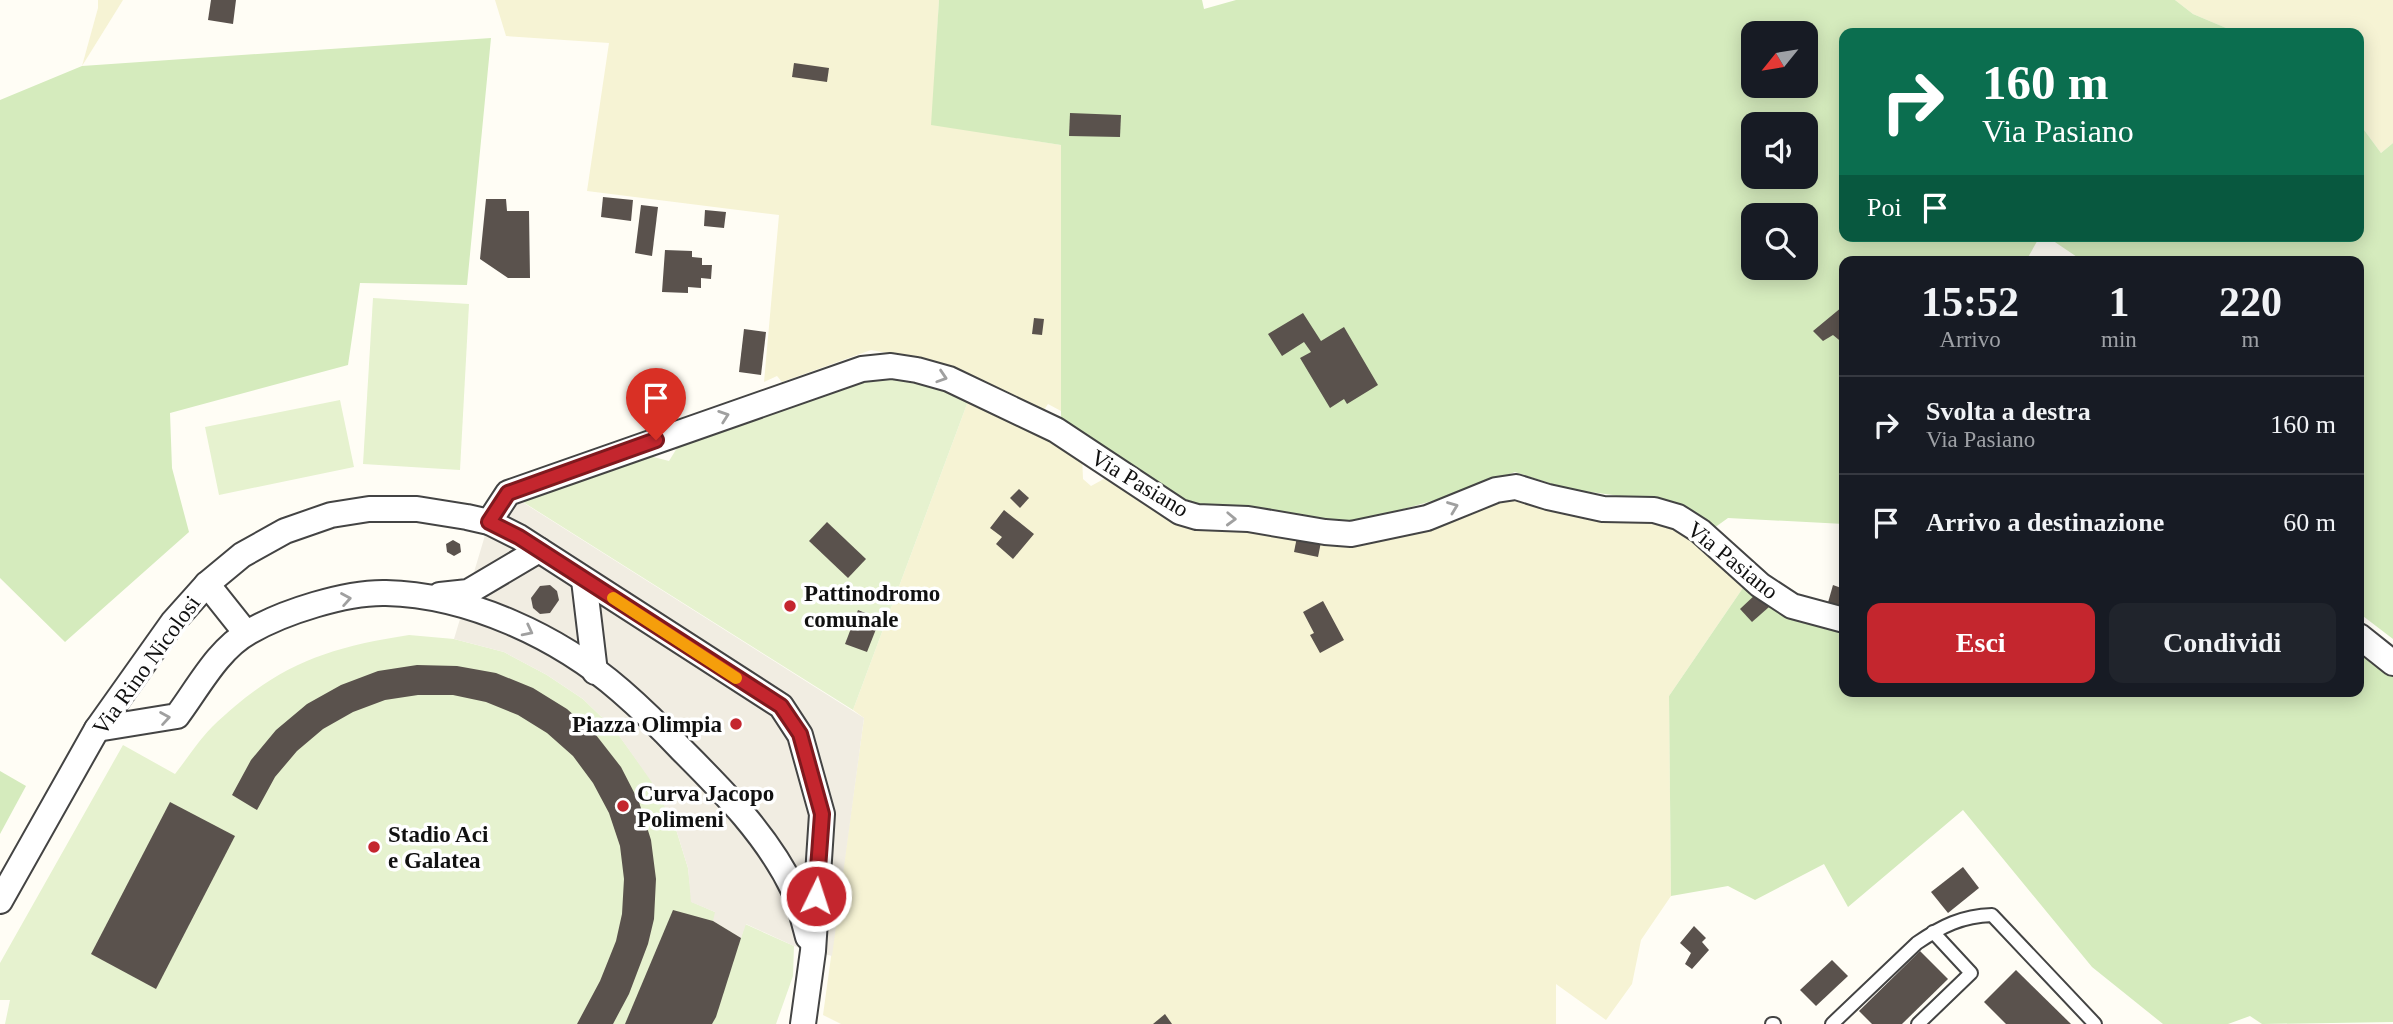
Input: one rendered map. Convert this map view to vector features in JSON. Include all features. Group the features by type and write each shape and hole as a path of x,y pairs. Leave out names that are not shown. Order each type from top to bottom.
{"street":[{"name":"Via Pasiano","path":"489,522 508,493 862,369 891,366 949,379 1056,430 1180,512 1197,517 1248,519 1351,534 1427,517 1496,490 1516,487 1603,509 1654,510 1678,517 1700,531 1760,585 1792,606 1839,619"},
{"name":"Via Rino Nicolosi","path":"0,901 97,729 173,622 207,584 242,555 285,531 331,515 369,509 417,509 489,522 539,550 781,706 800,734 822,814 813,951 803,1024"},
{"path":"426,597 468,592 539,550"},
{"path":"584,580 595,672"},
{"path":"207,584 246,633"},
{"path":"97,729 177,716 213,663 246,633 295,611 341,599 383,593 426,597 464,605 519,626 564,650 620,690 732,800 771,852 794,892 813,951"},
{"path":"2364,640 2393,663"}],"lane":[{"path":"1832,1024 1917,943 1933,932 1970,915 1992,915 2095,1024"},
{"path":"1918,1024 1971,973 1933,932"}],"shaded area":[{"path":"98,0 123,0 82,66 98,8"},
{"path":"495,0 939,0 932,124 1061,145 1061,411 1048,404 1042,413 925,360 871,350 782,382 777,376 764,382 779,215 587,191 609,43 506,36"},
{"path":"2175,0 2393,0 2393,143 2381,153 2364,130 2364,28 2226,28 2193,14"},
{"path":"970,396 1082,455 1083,479 1091,486 1111,475 1175,518 1352,539 1497,496 1676,523 1747,582 1669,696 1671,896 1641,940 1632,984 1606,1020 1556,984 1556,1024 841,1024 823,1015 864,718 853,710"},
{"name":"Piazza Olimpia","path":"508,493 864,718 832,956 794,946 746,924 741,938 713,921 715,912 691,902 688,868 675,826 651,781 615,730 583,699 547,675 504,652 454,639 489,522"}],"green space":[{"path":"939,0 1202,0 1204,9 1236,0 2175,0 2193,14 2226,28 1839,28 1839,242 2037,242 2029,256 1839,256 1839,524 1728,518 1714,528 1673,503 1568,489 1515,472 1453,495 1379,516 1344,522 1242,505 1206,507 1183,500 1061,420 1061,145 931,125"},
{"path":"491,38 467,285 360,283 348,365 170,413 172,468 189,532 65,642 0,578 0,100 82,66"},
{"path":"2364,130 2381,153 2393,143 2393,639 2364,617 2364,256 2076,256 2055,242 2364,242"},
{"path":"373,298 469,304 460,470 363,464"},
{"name":"Pattinodromo comunale","path":"895,372 970,396 853,710 523,502 545,486 642,454 669,461 685,435"},
{"path":"340,400 354,467 219,495 205,427"},
{"path":"1747,582 1782,614 1839,628 1839,697 2364,697 2364,650 2393,673 2393,1022 2262,1024 2250,1016 2228,1024 2163,1024 2092,967 1963,810 1848,907 1824,864 1755,900 1728,886 1671,896 1669,696"},
{"name":"Stadio Aci e Galatea","path":"409,635 454,639 504,652 547,675 583,699 615,730 652,781 675,826 688,868 692,902 715,912 741,938 745,924 794,946 793,976 776,1024 5,1024 10,1000 0,1000 0,963 123,745 175,774 212,727 257,689 280,675 302,663 351,646"},
{"path":"0,771 26,786 0,834"}],"building":[{"path":"211,0 236,0 233,24 208,20"},
{"path":"794,63 829,68 827,82 792,77"},
{"path":"1070,113 1121,115 1120,137 1069,136"},
{"path":"603,197 633,200 631,221 601,217"},
{"path":"486,199 506,199 507,211 529,211 530,278 508,278 480,259"},
{"path":"641,205 658,207 652,256 635,253"},
{"path":"705,210 726,212 724,228 704,226"},
{"path":"665,250 692,251 692,257 702,258 702,265 712,265 711,279 701,278 701,288 688,287 688,293 662,292"},
{"path":"1839,309 1839,340 1833,335 1823,341 1813,331"},
{"path":"1303,313 1321,341 1344,327 1378,385 1347,404 1344,399 1330,408 1300,358 1311,352 1304,342 1282,356 1268,334"},
{"path":"1034,318 1044,319 1042,335 1032,334"},
{"path":"744,329 766,332 761,375 739,372"},
{"path":"1019,489 1029,498 1020,508 1010,498"},
{"path":"1004,510 1034,534 1013,559 996,544 1002,537 990,528"},
{"path":"827,522 866,559 848,578 809,541"},
{"path":"1298,532 1322,537 1318,557 1294,552"},
{"path":"453,540 460,544 461,552 454,556 447,552 446,544"},
{"path":"550,585 557,591 559,600 550,613 540,614 533,608 531,598 540,586"},
{"path":"1833,585 1839,587 1839,610 1827,606"},
{"path":"1757,593 1769,607 1752,622 1740,609"},
{"path":"1323,601 1344,640 1320,653 1310,635 1314,633 1303,612"},
{"path":"858,610 880,619 867,652 845,644"},
{"name":"Curva Jacopo Polimeni","path":"417,665 457,666 496,673 533,688 567,709 596,735 621,767 639,802 651,840 656,879 654,919 648,944 629,994 613,1024 577,1024 600,981 616,941 622,914 624,879 620,846 609,813 593,783 573,756 547,733 518,715 486,702 453,695 418,695 385,700 353,712 323,729 297,751 275,777 257,810 232,795 251,760 276,730 307,704 341,685 378,671"},
{"path":"170,802 235,836 156,989 91,954"},
{"path":"1963,867 1979,888 1948,913 1931,892"},
{"path":"673,910 713,921 741,938 716,1017 712,1024 625,1024"},
{"path":"1694,926 1706,938 1702,942 1709,950 1692,969 1685,964 1691,953 1680,943"},
{"path":"1920,951 1948,979 1902,1024 1872,1024 1859,1011"},
{"path":"1832,960 1848,976 1816,1006 1800,990"},
{"path":"2016,970 2071,1024 2006,1024 1984,1002"},
{"path":"1165,1014 1172,1024 1153,1024"}],"slow traffic":[{"path":"613,598 736,678"}],"place":[{"name":"Pattinodromo comunale","path":"790,606"},
{"name":"Piazza Olimpia","path":"736,724"},
{"name":"Curva Jacopo Polimeni","path":"623,806"},
{"name":"Stadio Aci e Galatea","path":"374,847"}],"route":[{"path":"656,440 508,493 489,522 519,537 781,706 800,734 822,814 816,896"}]}
